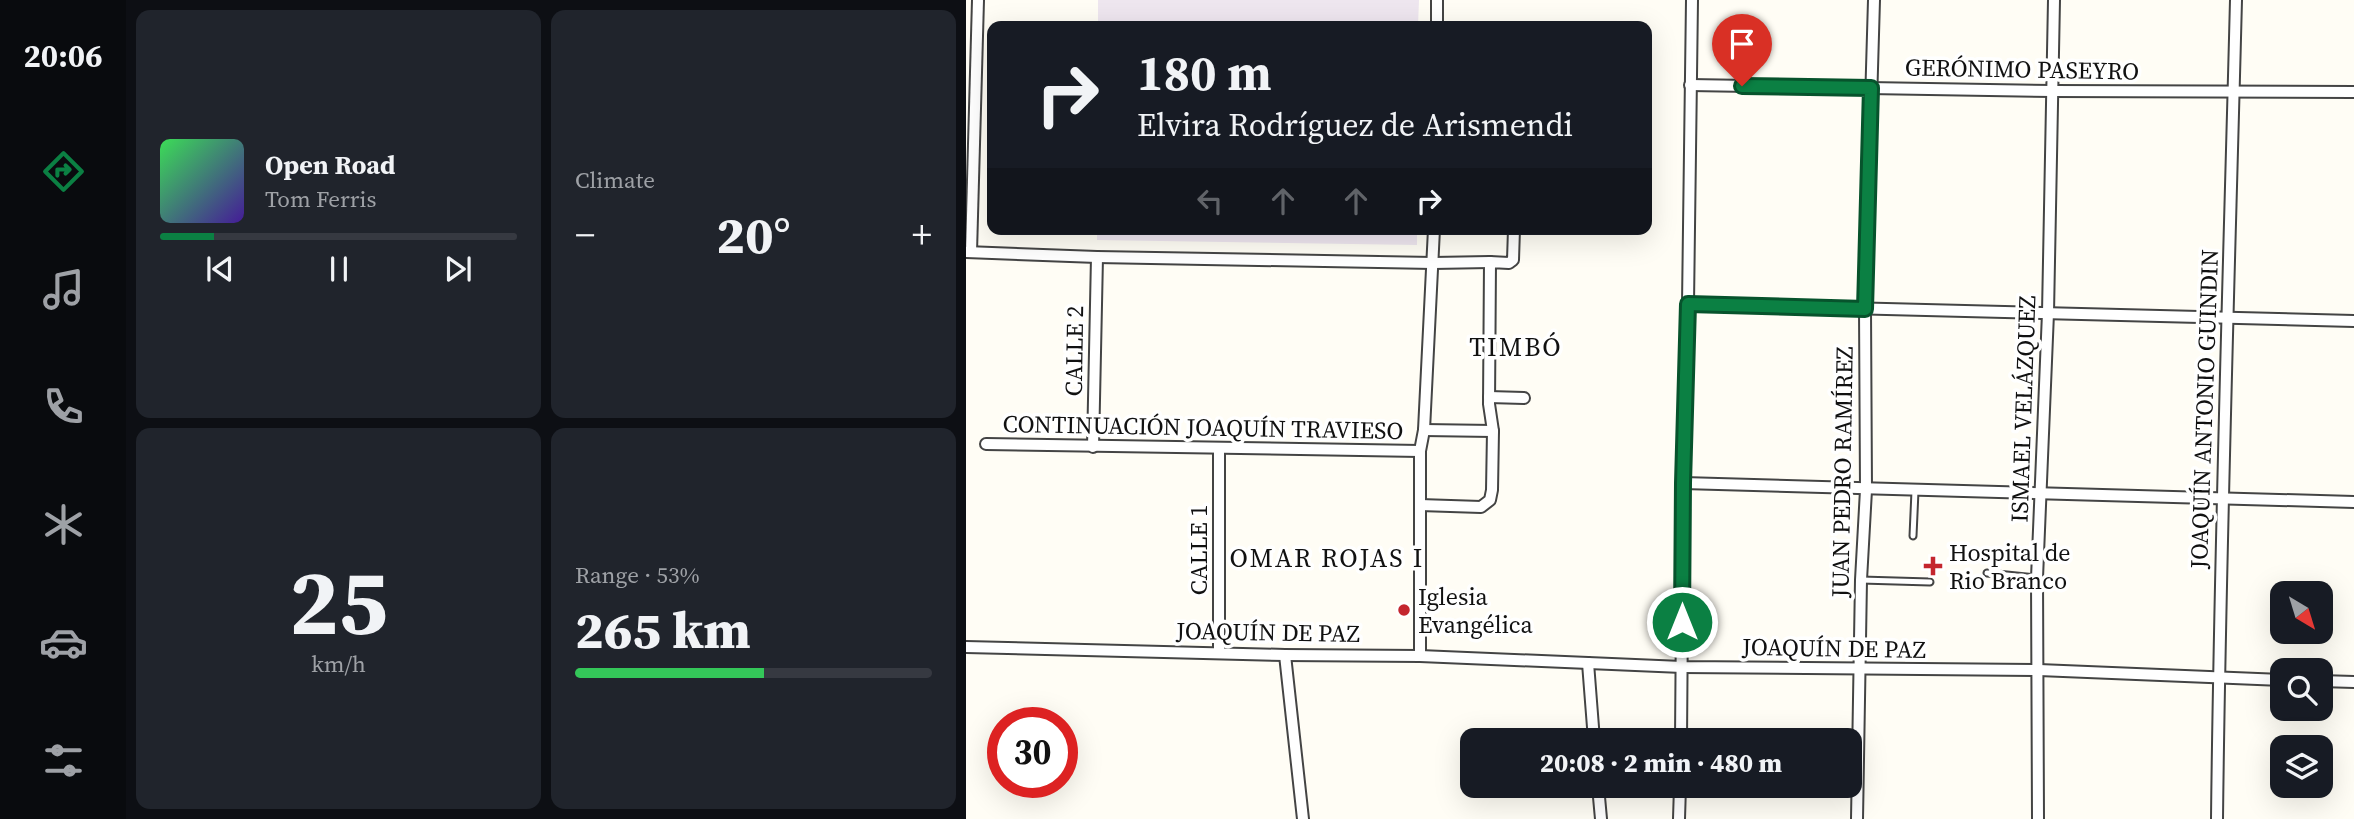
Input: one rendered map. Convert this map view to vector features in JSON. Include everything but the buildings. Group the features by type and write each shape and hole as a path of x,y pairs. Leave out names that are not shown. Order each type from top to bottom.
{"street":[{"path":"1437,0 1437,21"},
{"path":"1681,728 1692,0"},
{"name":"JUAN PEDRO RAMÍREZ","path":"1857,819 1861,580 1866,490 1865,309 1874,0"},
{"name":"ISMAEL VELÁZQUEZ","path":"2038,819 2037,578 2048,313 2054,0"},
{"name":"JOAQUÍN ANTONIO GUINDIN","path":"2217,819 2221,499 2229,318 2236,0"},
{"path":"974,5 968,252 1097,257 1509,263 1513,260 1514,235"},
{"name":"GERÓNIMO PASEYRO","path":"1690,85 2052,91 2354,92"},
{"path":"1420,656 1420,451 1434,235"},
{"name":"CALLE 2","path":"1093,447 1097,257"},
{"path":"1420,505 1481,507 1490,500 1493,491 1493,431 1489,397 1490,262"},
{"path":"1688,304 2354,321"},
{"path":"1489,397 1524,398"},
{"path":"1423,430 1493,431"},
{"name":"CONTINUACIÓN JOAQUÍN TRAVIESO","path":"986,444 1420,451"},
{"name":"CALLE 1","path":"1219,448 1219,652"},
{"path":"1683,483 2354,502"},
{"name":"JOAQUÍN DE PAZ","path":"966,647 1420,656 1682,667 2039,670 2270,680"},
{"path":"1285,655 1303,819"},
{"path":"1588,663 1593,728"},
{"path":"2333,681 2354,682"},
{"path":"1599,798 1601,819"},
{"path":"1679,819 1680,798"}],"lane":[{"path":"1913,536 1915,491"},
{"path":"1987,573 2037,578"},
{"path":"1861,580 1930,582"}],"shaded area":[{"path":"1098,0 1419,0 1418,21 1098,21"},
{"path":"1097,235 1417,235 1417,245 1097,240"}],"place":[{"name":"Hospital de Rio Branco","path":"1933,566"},
{"name":"Iglesia Evangélica","path":"1404,610"}],"district":[{"name":"TIMBÓ","path":"1516,347"},
{"name":"OMAR ROJAS I","path":"1327,558"}],"route":[{"path":"1682,622 1688,304 1865,309 1871,88 1742,86"}]}
